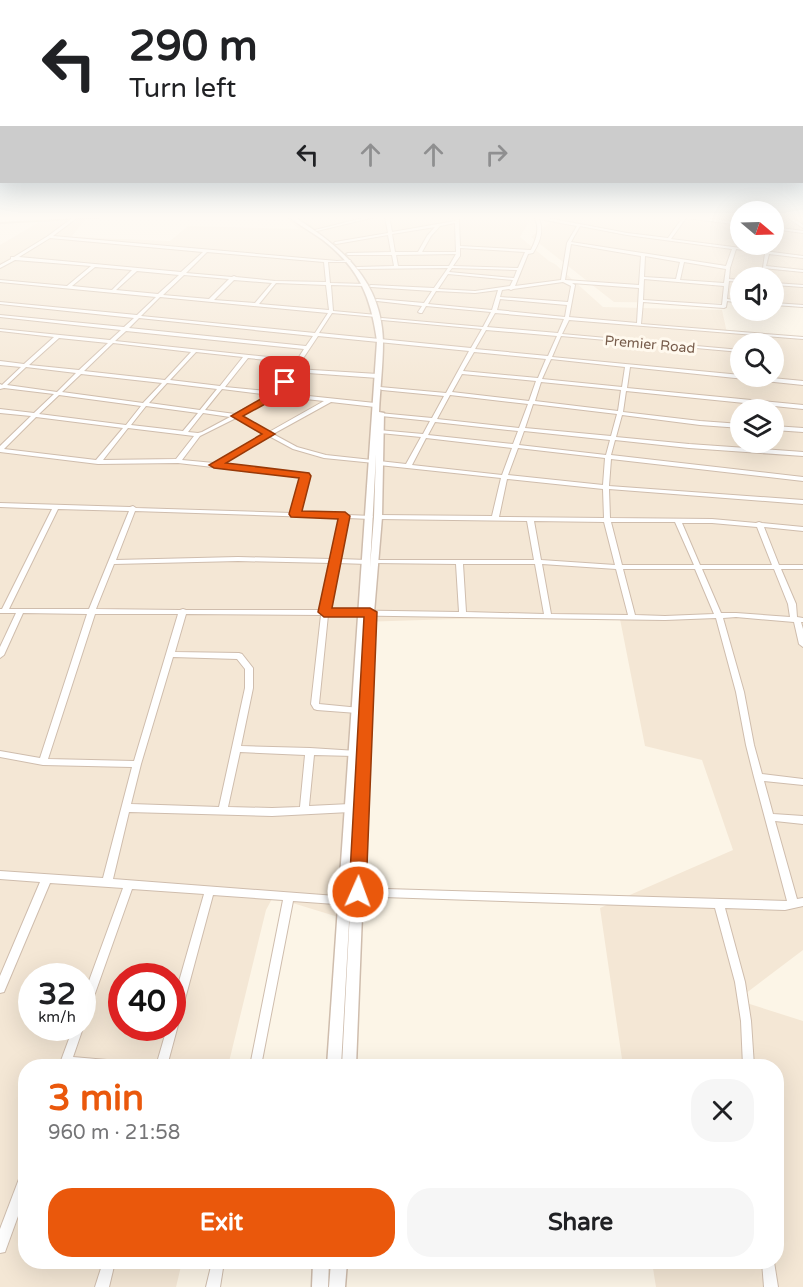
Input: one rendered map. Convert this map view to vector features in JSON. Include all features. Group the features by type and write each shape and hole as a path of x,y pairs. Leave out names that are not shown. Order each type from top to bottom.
{"street":[{"path":"67,288 82,276"},
{"path":"112,292 129,276"},
{"path":"0,449 180,276"},
{"path":"225,276 275,282 436,288 476,292 563,281 642,287"},
{"path":"178,461 198,435 277,394 331,312 328,276"},
{"path":"362,276 369,285 379,317"},
{"path":"363,276 376,300 383,342 380,431 375,463"},
{"path":"420,312 444,276"},
{"path":"481,276 514,279"},
{"path":"511,289 515,276"},
{"path":"563,281 564,276"},
{"path":"678,280 679,276"},
{"path":"642,301 722,307 726,300 727,276"},
{"path":"211,300 234,277"},
{"path":"639,326 643,278 730,283"},
{"name":"Premier Road","path":"0,281 730,350"},
{"path":"495,518 505,476 531,402 567,318 573,285 563,281"},
{"path":"256,305 275,282"},
{"path":"784,285 803,286"},
{"path":"408,466 494,311 500,290"},
{"path":"498,298 570,304"},
{"path":"376,300 639,326 803,338"},
{"path":"726,300 730,301"},
{"path":"0,303 803,383"},
{"path":"784,305 803,306"},
{"path":"0,316 308,348"},
{"path":"0,330 299,362"},
{"path":"1,387 57,336"},
{"path":"334,1059 357,710 374,517 375,405 383,342"},
{"path":"98,462 146,403 195,351"},
{"path":"185,432 246,357"},
{"path":"0,363 375,405"},
{"path":"628,366 609,457 606,487 607,520 632,617"},
{"path":"294,369 378,376"},
{"path":"459,372 803,407"},
{"path":"1,387 203,410 236,416 282,442 312,453 375,463 606,487 803,501"},
{"path":"382,388 730,425"},
{"path":"214,465 330,400"},
{"path":"0,411 198,435"},
{"path":"381,414 613,439 803,454"},
{"path":"784,429 803,430"},
{"path":"380,431 803,479"},
{"path":"0,449 98,462 178,461 305,476 295,514"},
{"path":"0,505 374,517 678,521 759,524 803,529"},
{"path":"56,506 2,610 719,616 798,619"},
{"path":"43,762 93,611 133,508"},
{"path":"345,516 324,612 315,704 317,707 357,710"},
{"path":"530,519 548,616"},
{"path":"0,875 289,896 719,904 798,903 769,818 740,692 719,616 678,521"},
{"path":"759,524 798,619 803,644"},
{"path":"112,562 238,559 335,562 538,562 619,567 803,567"},
{"path":"459,562 463,615"},
{"path":"0,655 21,611"},
{"path":"107,883 137,764 183,611"},
{"path":"349,1059 366,613"},
{"path":"170,654 238,656 249,668 249,688 224,811"},
{"path":"236,749 354,753"},
{"path":"304,810 310,751"},
{"path":"0,754 43,762 137,764"},
{"path":"758,777 803,782"},
{"path":"126,808 272,813 350,808"},
{"path":"769,818 803,820"},
{"path":"0,988 47,878"},
{"path":"96,977 129,885"},
{"path":"186,977 210,890"},
{"path":"257,1059 289,896"},
{"path":"719,904 740,982 749,1059"},
{"path":"67,1059 73,1041"},
{"path":"164,1059 168,1041"},
{"path":"0,1247 18,1197"},
{"path":"102,1287 106,1269"},
{"path":"213,1287 217,1269"},
{"path":"320,1287 321,1269"},
{"path":"337,1287 338,1269"},
{"path":"769,1269 771,1287"}],"shaded area":[{"path":"0,276 568,276 603,307 722,310 727,333 730,333 730,387 784,387 784,337 803,338 803,950 737,1000 803,1021 803,1287 656,1287 653,1269 784,1269 784,1059 622,1059 600,908 733,850 702,760 645,746 619,614 360,622 348,920 273,897 266,910 230,1059 18,1059 18,1269 180,1269 176,1287 0,1287"},
{"path":"581,276 728,276 722,303 614,302"},
{"path":"784,276 803,276 803,305 784,304"}],"route":[{"path":"285,382 277,394 236,416 269,434 214,465 305,476 295,514 345,516 324,612 370,612 358,892"}]}
